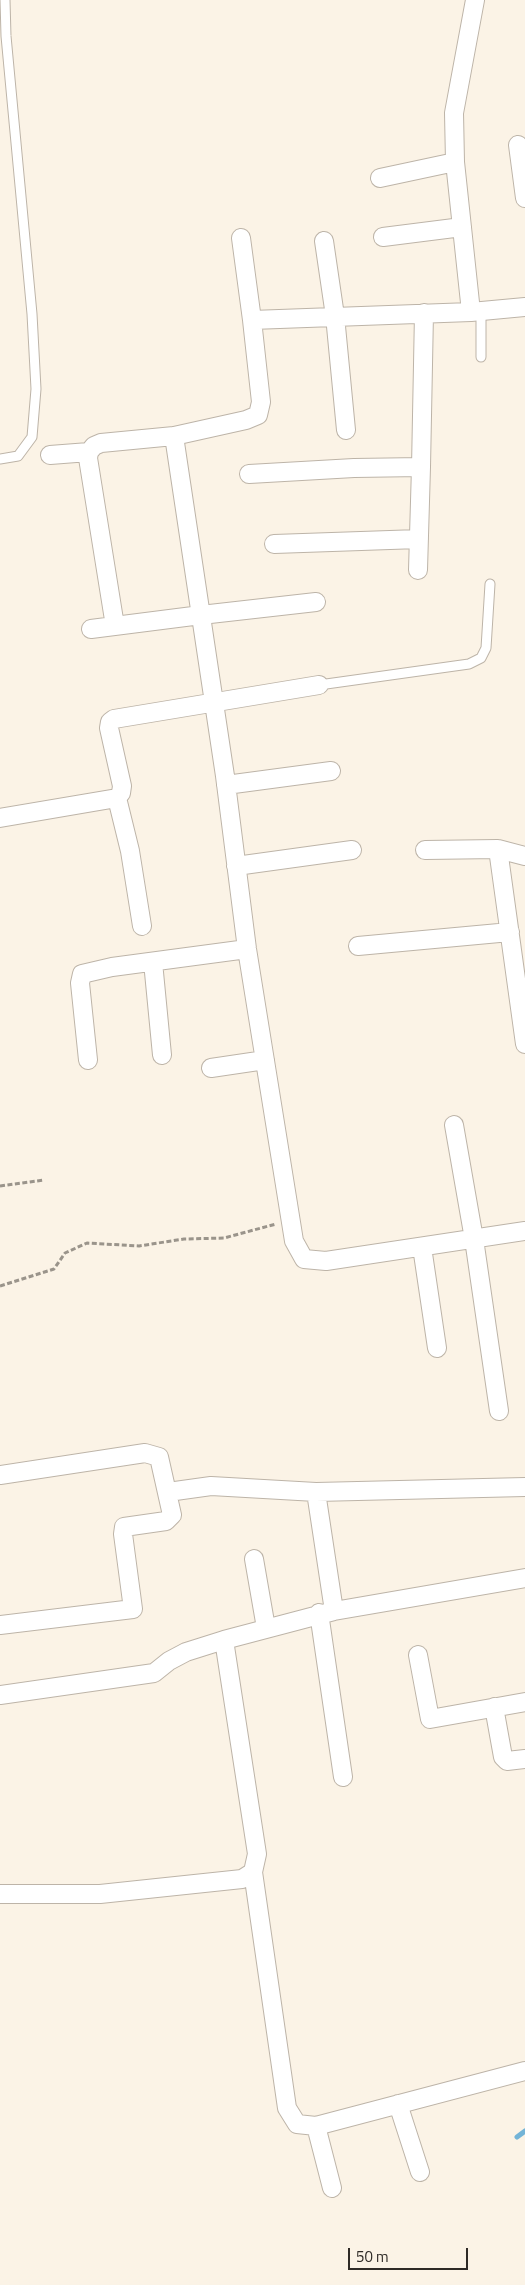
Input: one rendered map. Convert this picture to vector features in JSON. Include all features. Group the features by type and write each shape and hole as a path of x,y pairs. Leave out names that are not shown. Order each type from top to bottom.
{"street":[{"path":"475,0 454,113 455,162 462,227 476,312"},
{"path":"518,145 525,198"},
{"path":"380,178 455,162"},
{"path":"383,237 462,227"},
{"path":"114,626 88,458 89,452 94,446 101,444 174,436 246,420 258,415 261,402 241,238"},
{"path":"324,241 335,316 346,430"},
{"path":"252,320 476,312 525,307"},
{"path":"418,570 424,313"},
{"path":"174,436 226,785 247,949 294,1240 304,1259 326,1261 525,1231"},
{"path":"50,455 89,452"},
{"path":"249,474 354,468 421,467"},
{"path":"274,544 418,539"},
{"path":"91,630 316,602"},
{"path":"0,818 117,798 121,793 122,786 110,722 118,718 319,685"},
{"path":"226,785 331,771"},
{"path":"117,798 130,851 142,926"},
{"path":"498,849 525,1044"},
{"path":"425,850 498,849 525,856"},
{"path":"236,866 352,850"},
{"path":"358,946 510,932"},
{"path":"88,1060 80,977 87,971 247,949"},
{"path":"153,962 162,1055"},
{"path":"211,1068 265,1060"},
{"path":"454,1125 474,1239 499,1411"},
{"path":"422,1247 437,1348"},
{"path":"0,1475 144,1453 159,1457 172,1515 166,1520 124,1526 122,1534 133,1609 0,1625"},
{"path":"168,1492 211,1486 316,1492 525,1487"},
{"path":"316,1492 342,1777"},
{"path":"254,1558 266,1628"},
{"path":"0,1695 154,1673 169,1661 186,1652 326,1612 525,1578"},
{"path":"224,1640 257,1854 253,1872 287,2108 297,2124 316,2126 525,2071"},
{"path":"418,1655 430,1719 525,1702"},
{"path":"494,1707 503,1756 507,1761 525,1759"},
{"path":"0,1894 100,1894 242,1879 253,1872"},
{"path":"398,2104 420,2172"},
{"path":"316,2126 332,2188"}],"lane":[{"path":"0,459 18,456 32,437 36,389 32,314 3,37 5,0"},
{"path":"476,312 481,357"},
{"path":"319,685 469,664 481,658 486,648 490,584"}],"path":[{"path":"0,1186 44,1180"},
{"path":"0,1286 54,1270 65,1253 87,1243 139,1246 184,1239 224,1238 291,1220"}],"waterway":[{"path":"517,2137 525,2131"}]}
